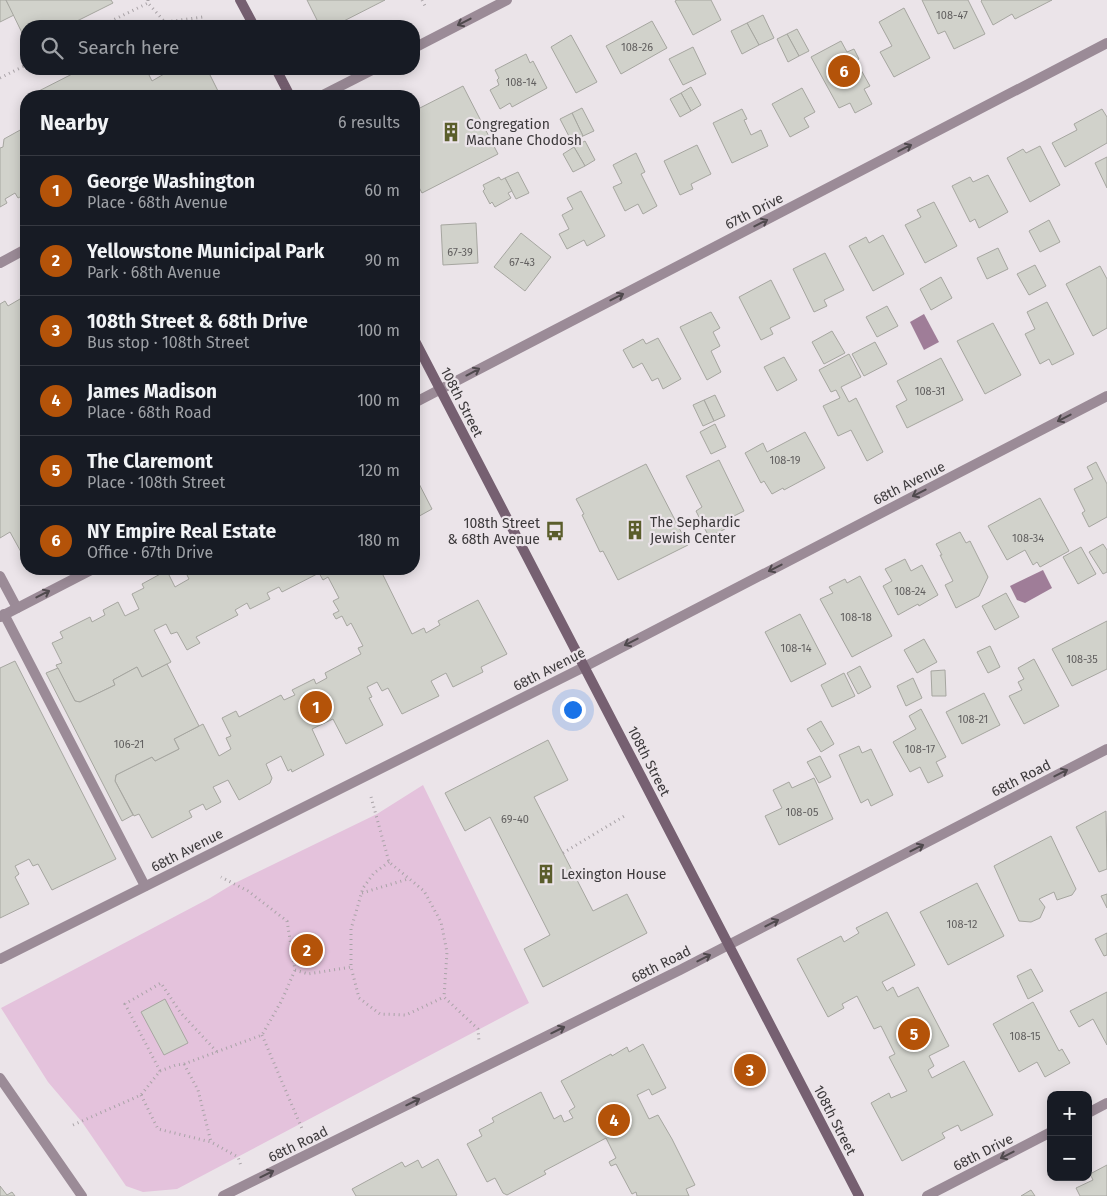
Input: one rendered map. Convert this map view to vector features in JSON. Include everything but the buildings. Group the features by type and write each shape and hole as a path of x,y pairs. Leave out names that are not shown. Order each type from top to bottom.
{"main road":[{"path":"240,0 251,20"},
{"path":"279,75 287,90"},
{"name":"108th Street","path":"420,351 859,1196"}],"street":[{"path":"420,45 507,0"},
{"name":"67th Drive","path":"420,400 1107,43"},
{"path":"333,90 362,75"},
{"path":"0,263 20,252"},
{"name":"68th Avenue","path":"0,959 584,666 1107,396"},
{"path":"80,575 2,615 145,886"},
{"path":"0,576 17,608"},
{"name":"68th Road","path":"223,1196 729,945 1107,749"},
{"path":"0,1078 82,1196"},
{"path":"1092,1111 1107,1103"},
{"name":"68th Drive","path":"927,1196 1047,1134"}],"path":[{"path":"422,0 426,8"},
{"path":"113,20 148,1 162,20"},
{"path":"180,20 203,17"},
{"path":"0,78 20,68"},
{"path":"371,797 389,862 424,891 441,922 447,952 444,997"},
{"path":"563,853 626,815"},
{"path":"389,862 374,873 362,893 351,929 351,967 358,998 380,1014 406,1015 444,997"},
{"path":"73,1125 141,1095 160,1071 262,1035 282,1000 295,970 287,920 248,891 221,877"},
{"path":"362,893 409,879"},
{"path":"295,970 308,974 351,967"},
{"path":"160,1071 125,1004 161,983 180,1012 217,1052"},
{"path":"444,997 478,1029 479,1041"},
{"path":"262,1035 303,1132"},
{"path":"184,1064 198,1090 211,1142"},
{"path":"141,1095 158,1129 211,1142 238,1157 241,1166"}],"shaded area":[{"path":"924,314 939,342 924,350 910,322"},
{"path":"1043,570 1052,588 1025,603 1017,600 1010,586"},
{"path":"423,785 529,1003 177,1189 143,1192 126,1186 82,1122 48,1082 1,1008 210,898 233,884 377,814"}],"place":[{"name":"NY Empire Real Estate","path":"844,71"},
{"name":"Congregation Machane Chodosh","path":"451,132"},
{"name":"The Sephardic Jewish Center","path":"635,530"},
{"name":"108th Street & 68th Avenue","path":"555,531"},
{"name":"George Washington","path":"316,707"},
{"name":"Lexington House","path":"546,874"},
{"name":"Yellowstone Municipal Park","path":"307,950"},
{"name":"The Claremont","path":"914,1034"},
{"name":"108th Street & 68th Drive","path":"750,1070"},
{"name":"James Madison","path":"614,1120"}]}
